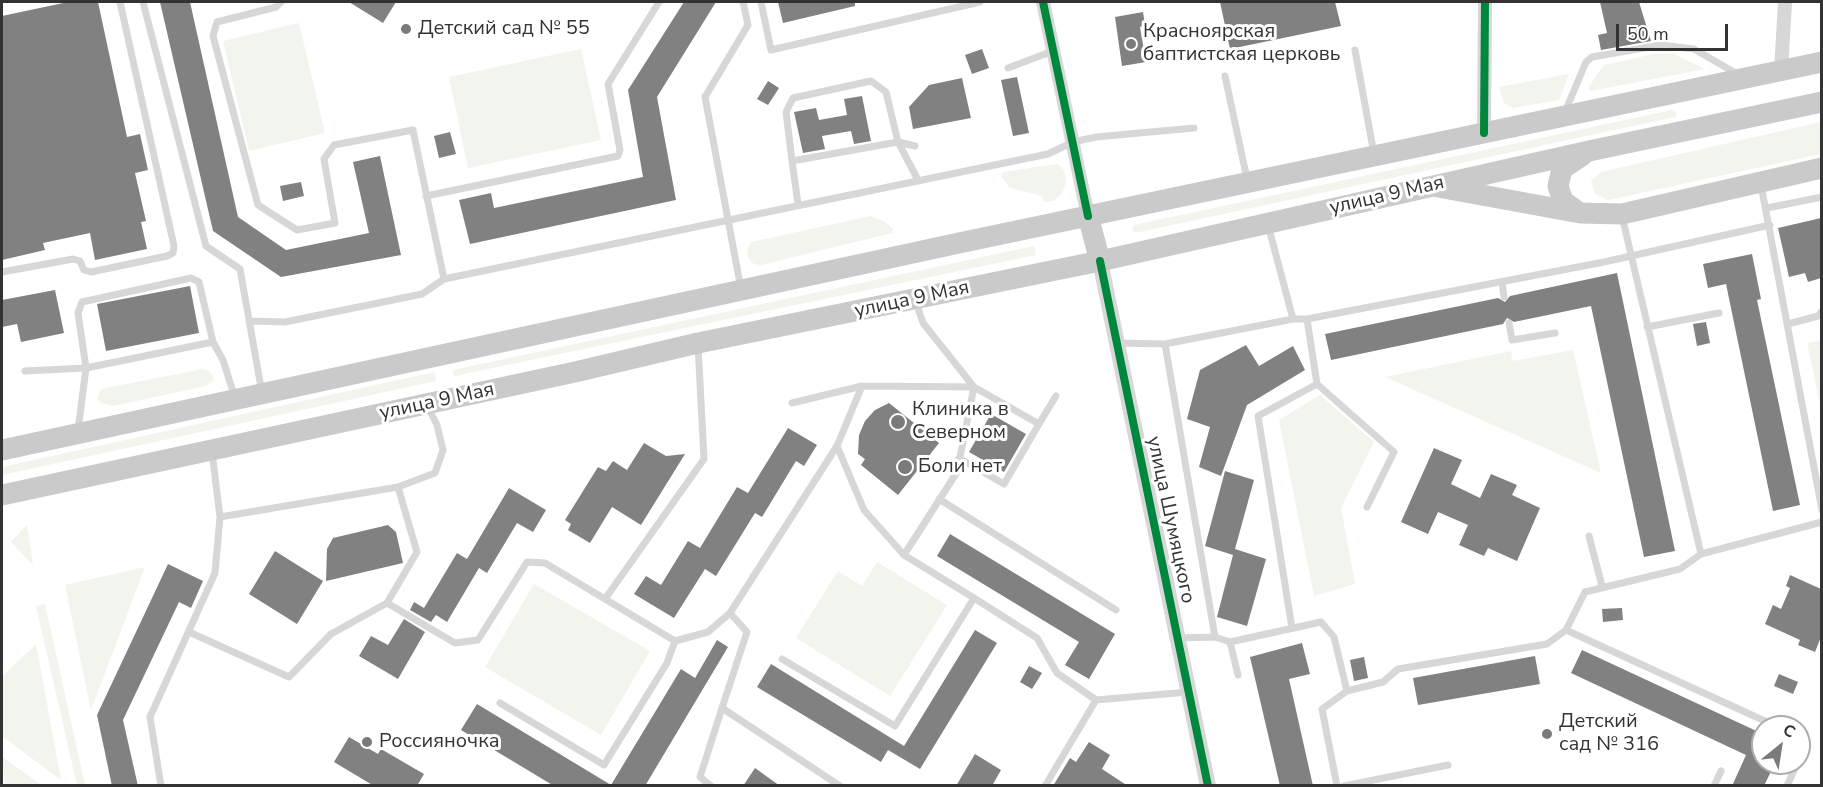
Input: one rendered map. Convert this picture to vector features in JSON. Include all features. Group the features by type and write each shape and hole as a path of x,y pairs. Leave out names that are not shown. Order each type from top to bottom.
{"main road":[{"name":"улица 9 Мая","path":"2,450 1564,114 1747,79 1821,62"},
{"name":"улица 9 Мая","path":"2,495 698,343 1100,261 1589,151 1821,102"},
{"path":"1580,213 1563,201 1558,186 1562,169 1589,151"},
{"path":"1432,186 1580,213 1622,214 1821,168"},
{"path":"1088,216 1100,261"}],"street":[{"path":"1043,2 1088,216"},
{"path":"1484,133 1485,2"},
{"path":"1781,71 1785,2"},
{"name":"улица Шумяцкого","path":"1100,261 1208,786"}],"lane":[{"path":"2,272 73,259 80,261 84,270 91,272 173,253 174,246 120,2"},
{"path":"142,2 206,246 240,269 262,395"},
{"path":"281,2 276,7 217,22 213,36 258,205 297,230 335,223 324,159 334,145 413,130 444,279"},
{"path":"426,196 618,156 620,150 608,84 659,2"},
{"path":"742,291 726,220 705,97 748,25 743,2"},
{"path":"761,2 771,50 980,2"},
{"path":"1564,114 1586,62 1592,57 1661,45 1694,49 1747,79"},
{"path":"1354,50 1374,156"},
{"path":"1008,68 1054,51"},
{"path":"1226,76 1248,183"},
{"path":"798,204 786,112 793,98 872,81 886,92 898,142 918,180"},
{"path":"249,321 285,322 422,294 444,279 1048,154 1073,142 1194,128"},
{"path":"792,161 898,142 915,146"},
{"path":"1760,182 1767,208 1821,510"},
{"path":"1767,208 1821,197"},
{"path":"1622,214 1701,554"},
{"path":"1267,223 1293,319"},
{"path":"1117,343 1165,344 1293,319 1307,319 1632,256 1770,225"},
{"path":"78,435 86,368 78,313 82,302 191,278 199,282 213,342 224,360 236,401"},
{"path":"1502,282 1504,297"},
{"path":"916,300 923,323 974,387 1039,424"},
{"path":"1788,324 1818,316 1821,311"},
{"path":"1647,327 1719,313"},
{"path":"1307,319 1317,384 1394,452 1367,507"},
{"path":"1509,323 1512,340 1555,333"},
{"path":"25,371 86,368 213,342"},
{"path":"606,599 704,459 698,343"},
{"path":"1165,344 1215,637"},
{"path":"1292,628 1258,416 1317,384"},
{"path":"792,403 861,386 974,387"},
{"path":"387,603 455,643 478,640 527,562 544,563 675,641 708,632 730,613 837,446 861,386"},
{"path":"903,555 957,472 974,387"},
{"path":"958,458 1004,484 1056,396"},
{"path":"220,517 398,487 435,473 443,450 437,425 427,404"},
{"path":"837,446 864,510 903,555 1037,638 1057,673 1096,700 1188,692"},
{"path":"161,786 150,717 215,573 220,517 212,450"},
{"path":"189,632 289,677 331,634 387,603 417,552 398,487"},
{"path":"939,499 1116,610"},
{"path":"1337,786 1322,709 1347,691 1383,682 1398,669 1547,644 1566,630 1585,592 1602,586 1680,569 1701,554 1821,522"},
{"path":"1589,536 1602,586"},
{"path":"782,659 895,726 974,598"},
{"path":"711,786 700,777 747,632 730,613"},
{"path":"1177,638 1215,637 1230,642 1321,622 1334,637 1347,691"},
{"path":"1566,630 1752,715"},
{"path":"500,703 604,765 667,663 675,641"},
{"path":"1230,642 1238,675"},
{"path":"1045,786 1096,700"},
{"path":"722,708 840,786"},
{"path":"1344,786 1448,765"},
{"path":"1714,786 1720,771"}],"shaded area":[{"path":"299,23 325,133 249,151 223,41"},
{"path":"581,49 601,140 468,168 449,77"},
{"path":"1672,53 1705,69 1591,91 1588,88 1604,65 1654,54"},
{"path":"1569,74 1559,100 1513,108 1504,103 1499,87"},
{"path":"1672,110 1677,113 1675,117 1135,233 1132,229 1134,225"},
{"path":"1821,122 1821,154 1608,200 1595,194 1591,181 1601,172"},
{"path":"1058,164 1064,170 1066,182 1062,194 1053,201 1044,202 1043,197 1010,188 1001,176 1003,172"},
{"path":"871,216 885,222 893,229 892,233 761,265 754,264 748,258 747,250 751,242"},
{"path":"1034,246 1036,255 454,376 453,370"},
{"path":"1822,340 1821,409 1807,343"},
{"path":"1573,350 1601,473 1385,377 1511,351 1513,361"},
{"path":"203,369 211,372 214,379 206,386 113,406 101,403 97,398 101,389"},
{"path":"435,372 436,381 2,475 2,467"},
{"path":"1320,395 1374,442 1341,508 1355,584 1314,596 1279,420"},
{"path":"27,525 33,565 11,542"},
{"path":"877,562 947,605 890,696 796,638 838,571 862,586"},
{"path":"145,567 91,710 65,585"},
{"path":"534,584 650,651 601,735 485,667"},
{"path":"45,604 85,785 77,785 36,606"},
{"path":"36,644 61,780 2,736 2,677"},
{"path":"2,757 42,785 5,785"}],"building":[{"path":"68,2 98,2 127,137 140,134 148,170 135,173 146,221 141,222 147,249 95,260 90,233 43,243 45,250 2,260 2,16"},
{"path":"160,2 190,2 238,217 286,250 369,233 353,162 380,156 401,255 281,277 213,231"},
{"path":"349,2 396,2 383,23"},
{"path":"684,2 716,2 657,97 676,200 470,244 459,200 491,193 494,208 643,177 628,90"},
{"path":"778,2 855,2 855,6 783,23"},
{"path":"1220,2 1335,2 1341,26 1230,49"},
{"path":"1600,2 1639,2 1651,41 1601,50 1598,35 1607,33"},
{"name":"Красноярская баптистская церковь","path":"1143,12 1145,25 1140,27 1146,62 1122,66 1115,17"},
{"path":"982,49 989,68 972,74 965,55"},
{"path":"1017,77 1029,133 1013,136 1001,80"},
{"path":"962,78 971,118 913,129 909,107 929,85"},
{"path":"768,81 779,88 768,105 757,99"},
{"path":"862,96 871,141 854,144 851,131 822,136 825,149 803,153 794,112 816,108 819,120 847,115 844,99"},
{"path":"450,132 456,154 439,158 434,136"},
{"path":"301,182 304,196 283,201 280,186"},
{"path":"1821,218 1821,278 1808,282 1805,273 1789,277 1778,228"},
{"path":"1752,254 1761,299 1757,300 1800,505 1773,511 1726,284 1708,288 1703,264"},
{"path":"1617,273 1675,551 1644,557 1591,306 1514,322 1507,318 1503,324 1331,360 1325,334 1498,298 1505,302 1510,296"},
{"path":"190,286 199,333 106,351 97,304"},
{"path":"55,290 64,333 21,342 17,324 2,327 2,300"},
{"path":"1706,322 1710,343 1697,346 1693,324"},
{"path":"1246,345 1259,366 1293,346 1305,370 1247,405 1221,476 1199,467 1210,427 1187,419 1200,370"},
{"path":"889,403 939,443 898,495 861,465 865,459 858,454 859,435 865,421 875,410"},
{"path":"991,414 1026,434 1004,472 969,452"},
{"path":"788,428 817,445 804,466 796,461 762,517 755,513 716,576 705,569 674,618 634,594 646,576 661,585 688,541 700,548 737,487 748,493"},
{"path":"644,443 666,456 685,454 641,525 612,507 590,543 568,530 571,524 565,520 598,467 606,471 613,461 627,470"},
{"path":"1434,448 1462,460 1451,484 1480,498 1491,474 1517,485 1512,495 1540,508 1517,561 1488,548 1484,556 1459,545 1468,525 1438,512 1428,534 1401,522"},
{"path":"1225,471 1254,480 1235,549 1266,559 1247,626 1217,617 1233,555 1205,546"},
{"path":"509,488 546,510 533,532 517,523 487,573 479,568 447,622 436,615 431,622 410,610 414,602 424,608 457,553 467,559"},
{"path":"388,525 396,532 403,563 326,581 327,549 333,538"},
{"path":"950,534 1115,634 1089,679 1065,665 1079,642 937,556"},
{"path":"275,551 323,581 297,624 249,594"},
{"path":"168,564 203,581 191,608 179,602 123,720 138,786 112,786 97,715"},
{"path":"1790,575 1821,589 1821,637 1815,652 1798,645 1800,640 1765,624 1773,605 1781,609 1790,588 1786,586"},
{"path":"1622,608 1623,620 1603,622 1602,609"},
{"path":"404,619 425,632 398,679 359,656 371,636 388,645"},
{"path":"975,630 997,643 920,769 888,750 881,762 757,687 771,664 904,746"},
{"path":"717,640 728,647 645,786 554,786 461,730 477,704 611,785 681,669 695,678"},
{"path":"1302,643 1310,674 1289,679 1313,786 1280,786 1250,657"},
{"path":"1582,650 1751,728 1751,775 1769,775 1764,786 1732,786 1746,755 1571,673"},
{"path":"1535,656 1540,684 1418,705 1413,678"},
{"path":"1364,657 1368,678 1354,681 1350,660"},
{"path":"1029,666 1042,673 1032,689 1020,682"},
{"path":"1779,674 1798,682 1793,694 1774,686"},
{"path":"349,737 378,754 381,749 424,774 417,786 374,786 334,762"},
{"path":"1089,742 1110,755 1102,769 1128,786 1053,786 1070,758 1076,762"},
{"path":"975,754 1001,770 992,786 956,786"},
{"path":"755,768 780,786 743,786"}],"cycle path":[{"path":"1043,2 1088,216"},
{"path":"1484,133 1485,2"},
{"path":"1100,261 1208,786"}],"place":[{"name":"Детский сад № 55","path":"406,29"},
{"name":"Красноярская баптистская церковь","path":"1131,44"},
{"name":"Клиника в Северном","path":"898,422"},
{"name":"Боли нет","path":"905,467"},
{"name":"Детский сад № 316","path":"1547,734"},
{"name":"Россияночка","path":"367,742"}]}
